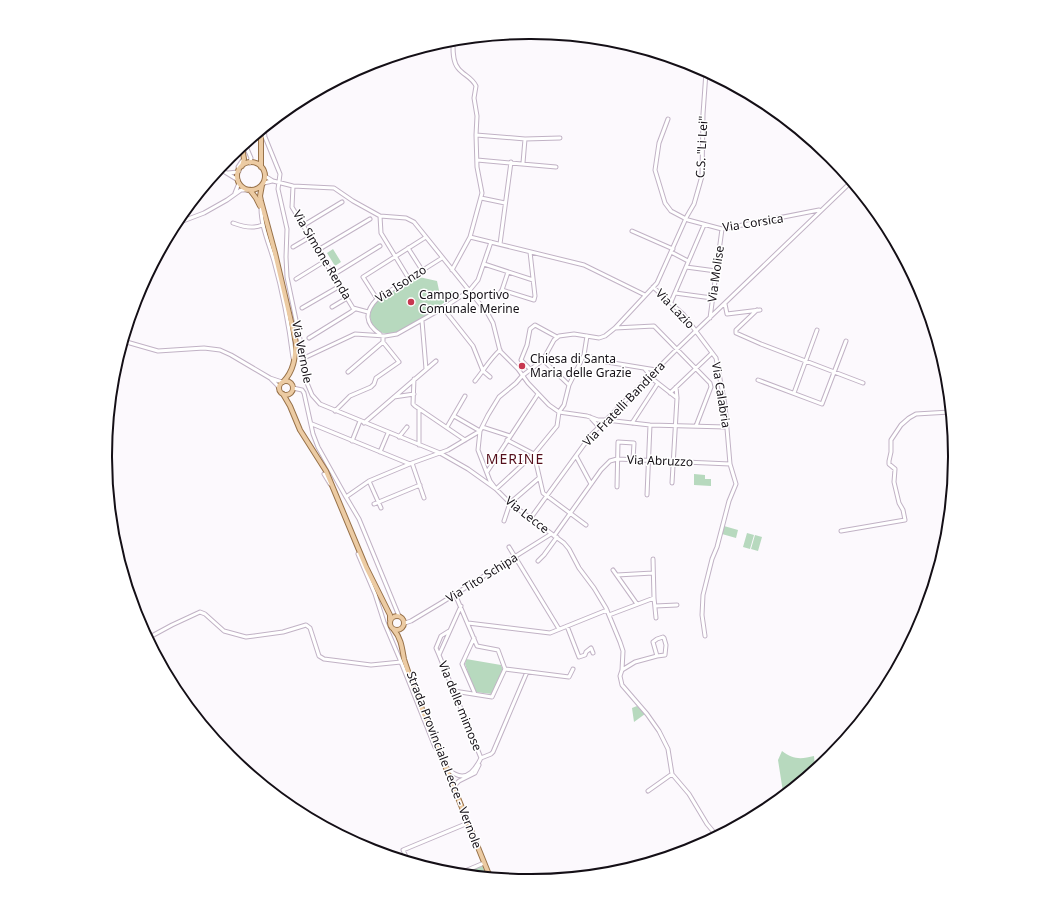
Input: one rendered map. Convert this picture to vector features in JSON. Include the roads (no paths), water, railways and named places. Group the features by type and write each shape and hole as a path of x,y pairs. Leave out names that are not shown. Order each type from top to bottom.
{"main road":[{"path":"261,138 261,167 265,176 260,196 266,230"},
{"path":"243,154 244,159 242,166 238,171 239,181 256,198 260,208 266,230 275,253 294,337 296,350 291,371 291,383 293,388 290,393 283,394"},
{"path":"242,166 255,163 261,167"},
{"path":"248,190 255,190 263,184"},
{"path":"279,388 291,371"},
{"path":"282,382 287,381 291,383"},
{"name":"Strada Provinciale Lecce - Vernole","path":"279,388 290,406 300,430 326,470 366,567 390,615 391,630 398,635 414,689 488,871"},
{"name":"Strada Provinciale Lecce - Vernole","path":"290,393 290,406"},
{"name":"Strada Provinciale Lecce - Vernole","path":"386,608 404,621 401,629 400,641"},
{"path":"390,621 397,616"},
{"path":"391,630 398,631 401,629"}],"street":[{"path":"452,270 470,237 481,198 477,160 477,116 474,98 476,86 472,80 456,65 453,46"},
{"name":"C.S. \"Li Lei\"","path":"615,328 657,283 687,216 696,200 702,176 703,114 706,78"},
{"name":"Via Corsica","path":"668,119 659,143 655,170 665,203 671,212 686,219 722,229 820,210"},
{"name":"Via Vernole","path":"265,135 280,174 280,183 278,187 280,190 287,229 287,277 304,358 307,383 312,395 320,404 335,411 441,453 468,469 496,489"},
{"path":"476,135 525,139 560,138"},
{"path":"523,163 525,139"},
{"path":"247,150 251,158 250,163"},
{"path":"227,172 238,171 238,167 242,160 242,155"},
{"path":"477,160 556,166"},
{"path":"500,244 511,162"},
{"path":"227,172 239,181 237,191 233,196"},
{"path":"265,176 273,181 287,185 334,188 358,205 380,216 401,217 410,220 426,237 491,318 500,350 518,369 522,376 538,394 549,405 560,412 590,417 598,420 650,425 726,426"},
{"path":"263,184 273,181"},
{"path":"280,190 287,185"},
{"name":"Via Fratelli Bandiera","path":"530,519 599,426 820,210 847,185"},
{"name":"Via Simone Renda","path":"293,186 292,206 310,237 355,309 368,312"},
{"path":"186,220 204,214 241,190 248,190"},
{"path":"481,198 505,203"},
{"path":"304,225 342,202"},
{"path":"260,208 263,221 260,225"},
{"path":"380,216 381,233 409,279"},
{"path":"318,250 370,219"},
{"path":"233,223 243,226 260,225 266,230"},
{"path":"671,302 704,225"},
{"name":"Via Molise","path":"710,318 722,229"},
{"path":"632,231 688,260"},
{"path":"293,247 310,237"},
{"path":"377,299 363,277 426,237"},
{"path":"470,237 584,265 645,295"},
{"path":"304,358 355,334 397,334 422,321 469,290 478,280 490,242"},
{"path":"333,274 380,246"},
{"path":"408,248 422,270"},
{"path":"502,290 534,300 535,296 530,252"},
{"name":"Via Isonzo","path":"382,335 373,329 369,324 368,312 372,304 377,299 442,258"},
{"path":"296,279 325,261"},
{"path":"484,264 533,280"},
{"path":"686,267 716,271"},
{"path":"498,296 502,290 508,272"},
{"path":"302,308 340,286"},
{"name":"Via Lazio","path":"653,287 683,314 696,331"},
{"path":"675,293 712,298"},
{"path":"332,307 347,298"},
{"path":"725,304 727,314 758,310 736,330 736,333 863,382"},
{"path":"442,308 473,346 483,371 490,377"},
{"path":"309,338 355,309"},
{"path":"422,321 426,369"},
{"path":"569,385 543,360 554,340 574,334 602,338 615,328 652,325 655,326 696,368 711,386 696,426"},
{"path":"531,370 521,360 527,345 530,329 535,326 558,338"},
{"path":"794,393 817,330"},
{"name":"Via Calabria","path":"696,331 717,361 725,405 730,464 736,484 729,501 703,595 702,615 705,636"},
{"path":"335,411 350,396 371,387 376,378 399,362 383,342 382,335"},
{"path":"496,489 534,454 558,426 560,412 564,405 569,385 584,354 587,336"},
{"path":"758,380 822,404 846,341"},
{"path":"348,372 383,342"},
{"path":"129,343 158,351 204,348 220,350 270,378 282,382"},
{"path":"475,381 492,356 500,350"},
{"path":"670,393 712,353"},
{"path":"584,354 607,362 656,370"},
{"name":"Via Lecce","path":"543,360 522,376 500,397 482,426 478,450 490,481 496,489 510,503 530,519 564,542 579,568 594,588 607,610 623,651 622,670 620,676 622,685 647,714 664,740 668,749 672,774"},
{"path":"352,441 362,422 436,361"},
{"path":"643,368 650,377 677,398"},
{"path":"270,378 279,388"},
{"path":"414,379 413,404 465,440"},
{"path":"632,423 658,383"},
{"path":"672,484 676,425 676,387"},
{"path":"293,388 302,390 306,397 318,447 359,519 397,616"},
{"path":"394,397 414,394"},
{"path":"487,472 538,394"},
{"path":"447,427 465,396"},
{"path":"419,409 419,445"},
{"path":"841,531 905,520 894,482 895,469 889,464 891,440 901,425 912,416 920,413 945,412"},
{"path":"346,498 370,481 411,463 448,450 480,431 454,416"},
{"path":"590,417 599,426"},
{"path":"312,424 411,463 424,498"},
{"path":"647,495 650,425"},
{"path":"482,426 510,436"},
{"path":"399,437 407,427"},
{"path":"380,452 388,432"},
{"path":"507,440 534,454"},
{"path":"538,561 544,555 554,536 604,466 610,461 618,459 618,442 634,443 633,460"},
{"path":"534,454 543,493 586,525"},
{"path":"576,456 591,484"},
{"name":"Via Abruzzo","path":"617,487 618,459 730,464"},
{"path":"324,474 339,504 375,594 384,622 391,630 401,662 437,749"},
{"path":"504,520 510,503 539,478"},
{"path":"370,481 381,508"},
{"path":"374,504 420,485"},
{"name":"Via Tito Schipa","path":"404,621 411,621 554,536"},
{"path":"509,547 559,629"},
{"path":"653,559 656,618"},
{"path":"613,570 636,604"},
{"path":"617,575 653,573"},
{"path":"454,692 492,697 505,669 498,650 477,646 455,594"},
{"path":"609,615 654,598"},
{"path":"655,606 677,605"},
{"name":"Via delle mimose","path":"453,787 458,780 475,773 480,760 439,655 461,606"},
{"path":"468,623 548,633 607,610"},
{"path":"153,635 200,612 205,614 225,632 246,637 283,632 306,625 310,630 319,656 324,660 371,665 401,662"},
{"path":"384,622 390,621"},
{"path":"567,626 579,657 585,655 591,648 593,653"},
{"path":"622,670 634,662 665,655 666,651 663,637 653,642 657,656"},
{"path":"474,638 462,664 475,694"},
{"path":"505,669 561,677 569,677 573,669"},
{"path":"480,760 492,753 527,672"},
{"name":"Via delle mimose","path":"450,779 456,776 465,776 473,772 480,760"},
{"path":"445,766 456,776"},
{"path":"648,791 672,774 689,794 713,832"},
{"path":"450,779 458,780"},
{"path":"405,855 403,850 468,823"},
{"path":"470,869 484,863"}],"place":[{"name":"Campo Sportivo Comunale Merine","path":"411,302"},
{"name":"Chiesa di Santa Maria delle Grazie","path":"522,366"}],"district":[{"name":"MERINE","path":"515,459"}]}
